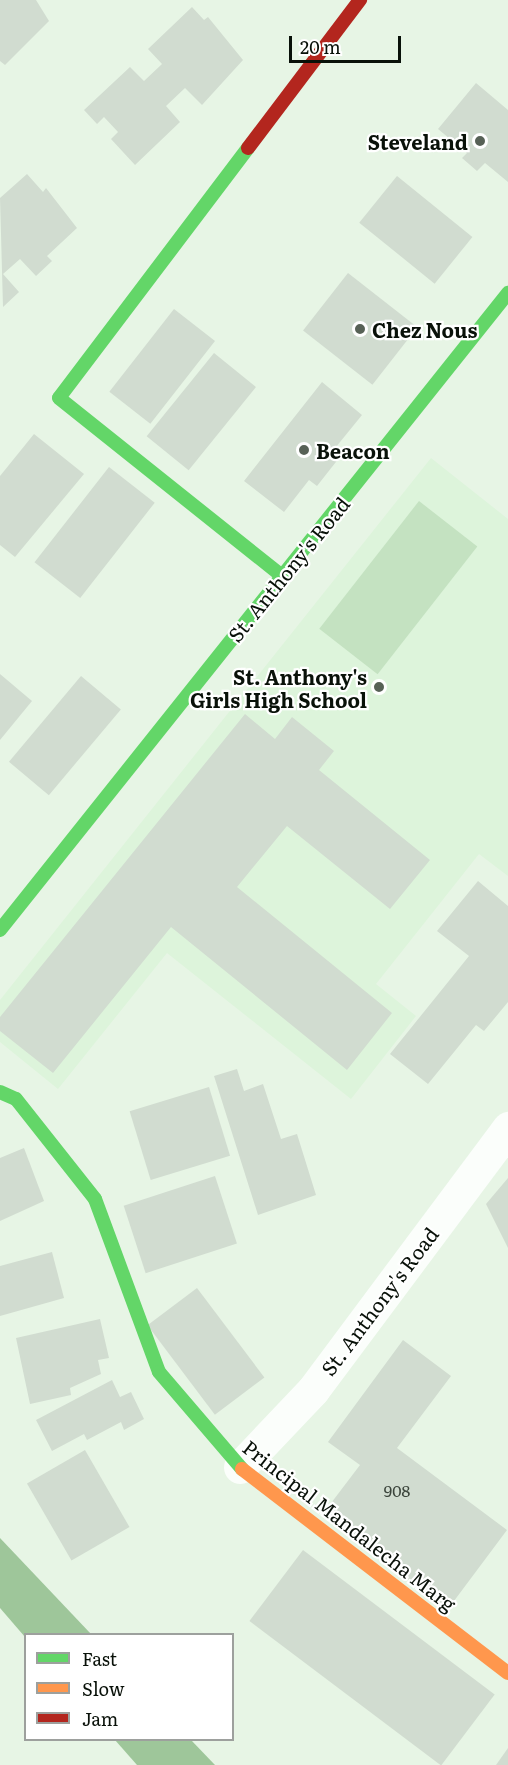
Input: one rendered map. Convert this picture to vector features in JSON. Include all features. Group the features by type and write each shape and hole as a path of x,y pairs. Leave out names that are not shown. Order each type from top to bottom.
{"street":[{"path":"282,576 59,398 360,0"},
{"name":"St. Anthony's Road","path":"0,930 508,293"},
{"name":"Principal Mandalecha Marg","path":"0,1092 16,1099 95,1199 159,1372 240,1467 508,1673"},
{"name":"St. Anthony's Road","path":"240,1467 313,1390 508,1128"}],"shaded area":[{"name":"St. Anthony's Girls High School","path":"431,458 508,519 508,876 479,854 376,984 416,1016 351,1099 167,953 58,1089 0,1042 0,1000"},
{"path":"419,501 477,547 378,674 319,629"},
{"path":"0,1538 90,1633 24,1633 24,1636 0,1608"},
{"path":"116,1741 192,1741 215,1765 137,1765"}],"building":[{"path":"0,0 36,0 49,21 5,65 0,61"},
{"path":"192,7 204,20 208,17 243,60 202,105 185,88 166,106 180,122 135,165 111,139 118,132 104,117 97,124 84,110 130,67 144,81 162,64 148,49"},
{"name":"Steveland","path":"476,83 508,110 508,182 485,163 477,171 462,158 467,153 438,129"},
{"path":"27,174 43,192 46,188 77,228 47,256 52,261 36,276 20,259 3,274 19,292 3,307 0,198"},
{"path":"397,176 472,237 435,284 359,223"},
{"name":"Chez Nous","path":"348,273 417,327 372,385 303,331"},
{"path":"174,309 215,341 150,424 109,392"},
{"path":"214,353 256,387 189,470 147,436"},
{"name":"Beacon","path":"322,382 362,415 336,447 343,453 317,486 309,480 284,512 244,481"},
{"path":"34,434 84,474 15,557 0,545 0,476"},
{"path":"109,467 155,503 80,598 35,562"},
{"path":"0,674 32,701 0,740"},
{"path":"81,676 121,709 49,795 9,762"},
{"path":"245,714 275,739 292,717 334,751 319,770 430,860 390,909 287,826 237,887 392,1013 347,1070 171,927 53,1073 0,1031 0,1017"},
{"path":"478,881 508,906 508,1002 484,1031 476,1025 428,1084 390,1054 469,956 437,931"},
{"path":"237,1069 244,1091 263,1084 281,1139 297,1134 316,1195 258,1215 214,1076"},
{"path":"209,1087 230,1156 151,1180 130,1111"},
{"path":"24,1148 44,1201 0,1221 0,1158"},
{"path":"215,1176 237,1244 146,1273 124,1206"},
{"path":"508,1178 508,1248 486,1204"},
{"path":"52,1252 64,1298 0,1316 0,1266"},
{"path":"197,1288 264,1377 215,1415 147,1325"},
{"path":"100,1319 109,1358 98,1360 101,1374 70,1388 71,1395 30,1404 16,1338"},
{"path":"403,1340 451,1376 397,1448 507,1530 448,1609 322,1515 360,1465 328,1442"},
{"path":"112,1380 120,1397 131,1392 144,1419 124,1430 121,1422 87,1440 84,1434 52,1451 36,1420"},
{"path":"85,1450 130,1527 71,1561 27,1484"},
{"path":"303,1550 495,1694 440,1765 249,1621"},
{"path":"508,1748 508,1765 496,1765"}],"traffic: fast":[{"path":"248,148 59,398 282,576"},
{"path":"0,930 508,293"},
{"path":"0,1092 16,1099 95,1199 159,1372 242,1469"}],"traffic: slow":[{"path":"242,1469 508,1673"}],"traffic: jam":[{"path":"248,148 360,0"}],"place":[{"name":"Steveland","path":"480,141"},
{"name":"Chez Nous","path":"360,329"},
{"name":"Beacon","path":"304,450"},
{"name":"St. Anthony's Girls High School","path":"379,687"}]}
